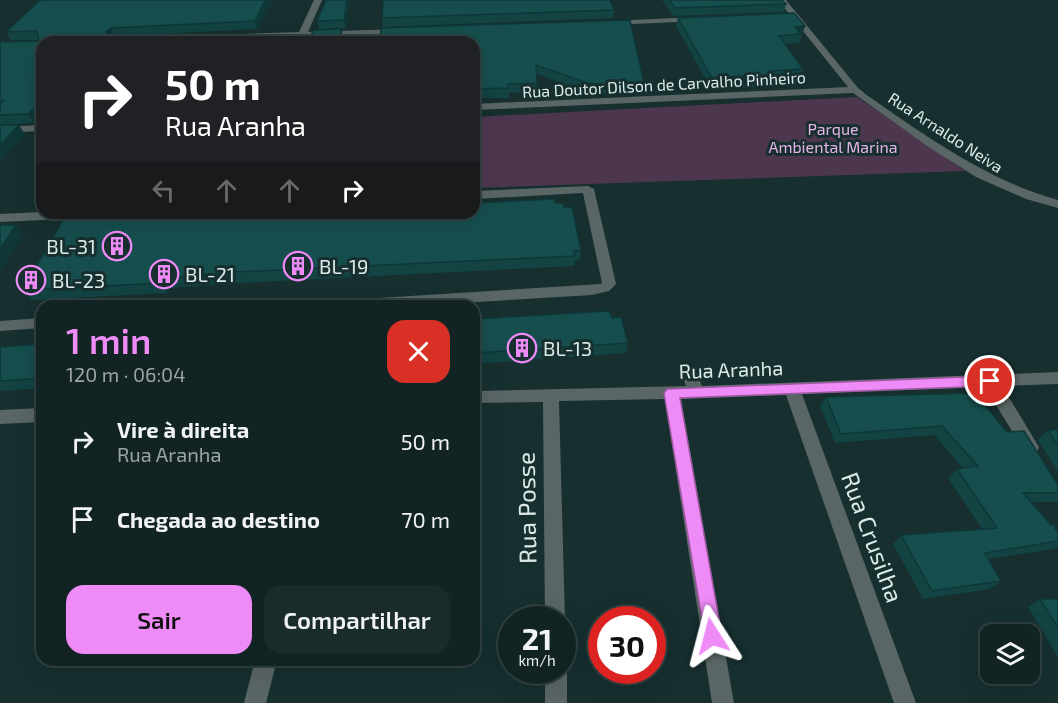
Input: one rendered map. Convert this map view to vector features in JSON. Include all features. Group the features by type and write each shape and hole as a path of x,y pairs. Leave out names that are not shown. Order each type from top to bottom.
{"street":[{"path":"302,36 318,0"},
{"name":"Rua Arnaldo Neiva","path":"782,0 855,90 968,169 999,186 1058,204"},
{"path":"784,16 796,16"},
{"path":"596,23 702,19"},
{"path":"332,36 408,31"},
{"name":"Rua Doutor Dilson de Carvalho Pinheiro","path":"480,107 855,90"},
{"path":"0,130 36,128"},
{"path":"435,300 592,291 609,284 588,189 480,195"},
{"path":"0,218 36,216"},
{"path":"0,326 36,323"},
{"path":"689,372 696,392"},
{"name":"Rua Aranha","path":"480,397 672,393 1058,378"},
{"path":"990,381 1040,462"},
{"name":"Rua Crusilha","path":"792,388 905,703"},
{"path":"672,393 723,703"},
{"name":"Rua Posse","path":"551,395 555,606"},
{"path":"0,417 36,415"},
{"path":"255,703 264,666"},
{"path":"556,684 556,703"}],"green space":[{"name":"Parque Ambiental Marina","path":"857,97 965,171 480,188 480,117"}],"building":[{"path":"40,0 265,0 255,21 111,28 106,32 107,36 38,36 37,31 6,32"},
{"path":"326,0 347,0 344,20 317,21"},
{"path":"383,0 610,0 614,10 382,18"},
{"path":"669,0 782,0 786,4 675,8"},
{"path":"794,13 805,26 795,27 801,34 779,36 803,69 772,71 775,77 712,78 678,18"},
{"path":"630,20 644,83 590,84 536,65 537,83 508,84 508,88 480,89 480,36 380,36 381,28"},
{"path":"342,29 341,36 311,36 313,30"},
{"path":"178,34 177,36 107,36"},
{"path":"36,41 36,109 28,114 0,115 0,104 4,101 0,101 0,42"},
{"path":"0,125 19,125 0,145"},
{"path":"554,199 555,203 563,203 564,207 572,207 581,250 574,251 575,256 236,272 164,278 162,283 23,290 64,219 480,219 480,203"},
{"path":"0,225 16,225 0,249"},
{"path":"609,311 612,318 621,317 628,343 480,353 480,319"},
{"path":"36,344 36,378 0,381 0,347"},
{"path":"975,393 1007,432 1024,431 1058,485 1058,493 1023,493 1051,525 1055,524 1058,541 985,553 1001,581 932,591 901,535 997,528 957,469 978,466 942,426 841,434 826,397"},
{"path":"1048,430 1058,430 1058,446"},
{"path":"1040,599 1058,599 1058,628"}],"place":[{"name":"BL-31","path":"117,246"},
{"name":"BL-19","path":"298,266"},
{"name":"BL-21","path":"164,274"},
{"name":"BL-23","path":"31,280"},
{"name":"BL-13","path":"522,348"}],"route":[{"path":"712,636 672,393 990,381"}]}
